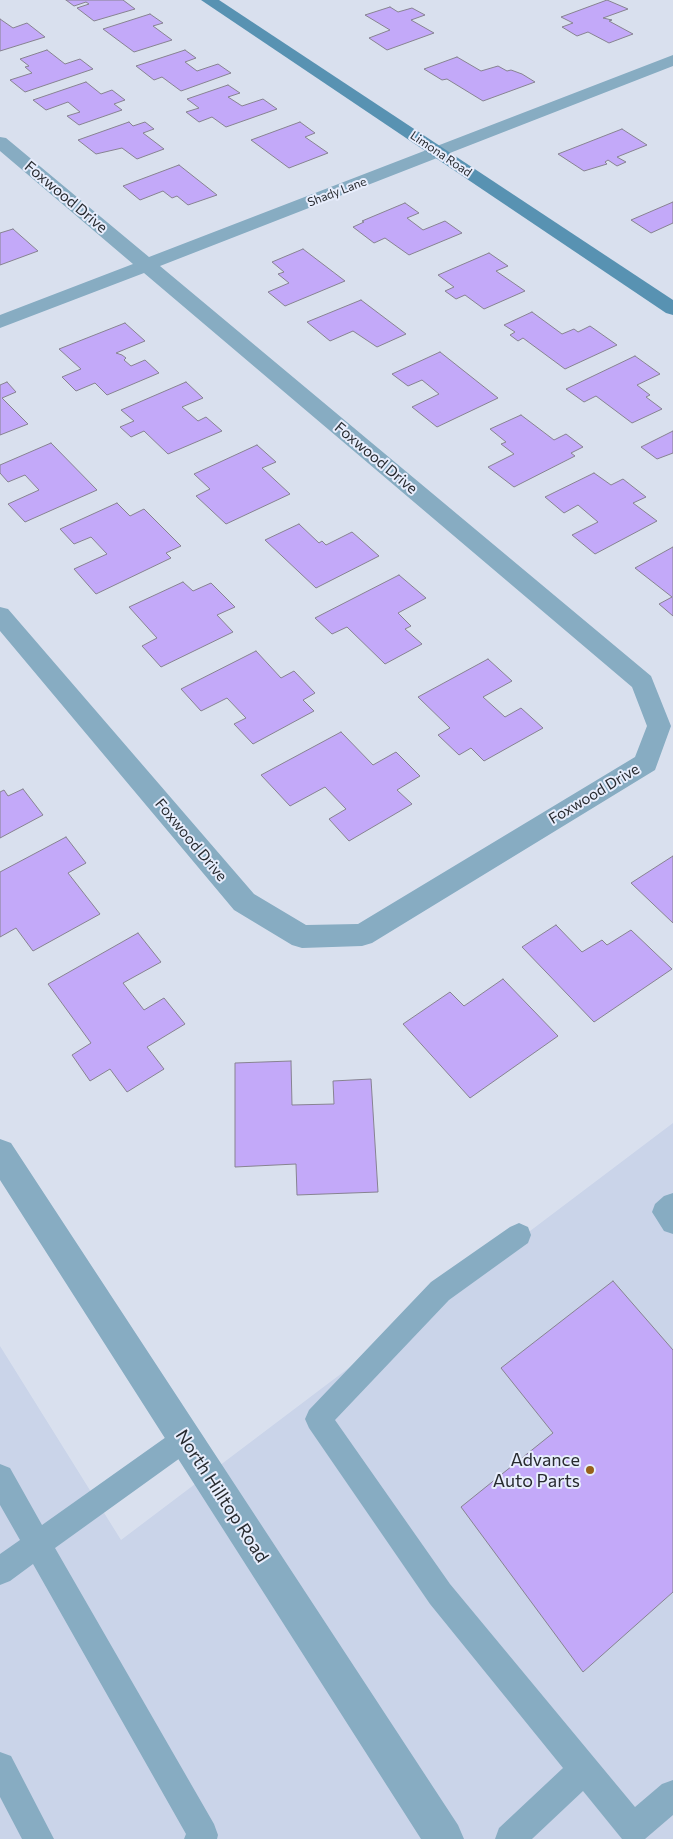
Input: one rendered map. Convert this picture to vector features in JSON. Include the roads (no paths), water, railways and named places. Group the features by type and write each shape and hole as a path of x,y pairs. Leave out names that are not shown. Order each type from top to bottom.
{"street":[{"name":"Limona Road","path":"209,0 673,309"},
{"name":"Shady Lane","path":"0,322 673,60"},
{"name":"Foxwood Drive","path":"0,142 642,682 659,726 646,763 362,935 302,937 244,902 0,615"},
{"name":"North Hilltop Road","path":"0,1153 444,1839"}],"lane":[{"path":"673,1204 664,1212 673,1223"},
{"path":"520,1235 440,1292 318,1419 440,1594 633,1829 673,1795"},
{"path":"0,1571 185,1439"},
{"path":"0,1478 203,1835 199,1839"},
{"path":"0,1767 39,1839"},
{"path":"510,1839 583,1770"}],"place":[{"name":"Advance Auto Parts","path":"590,1470"}]}
